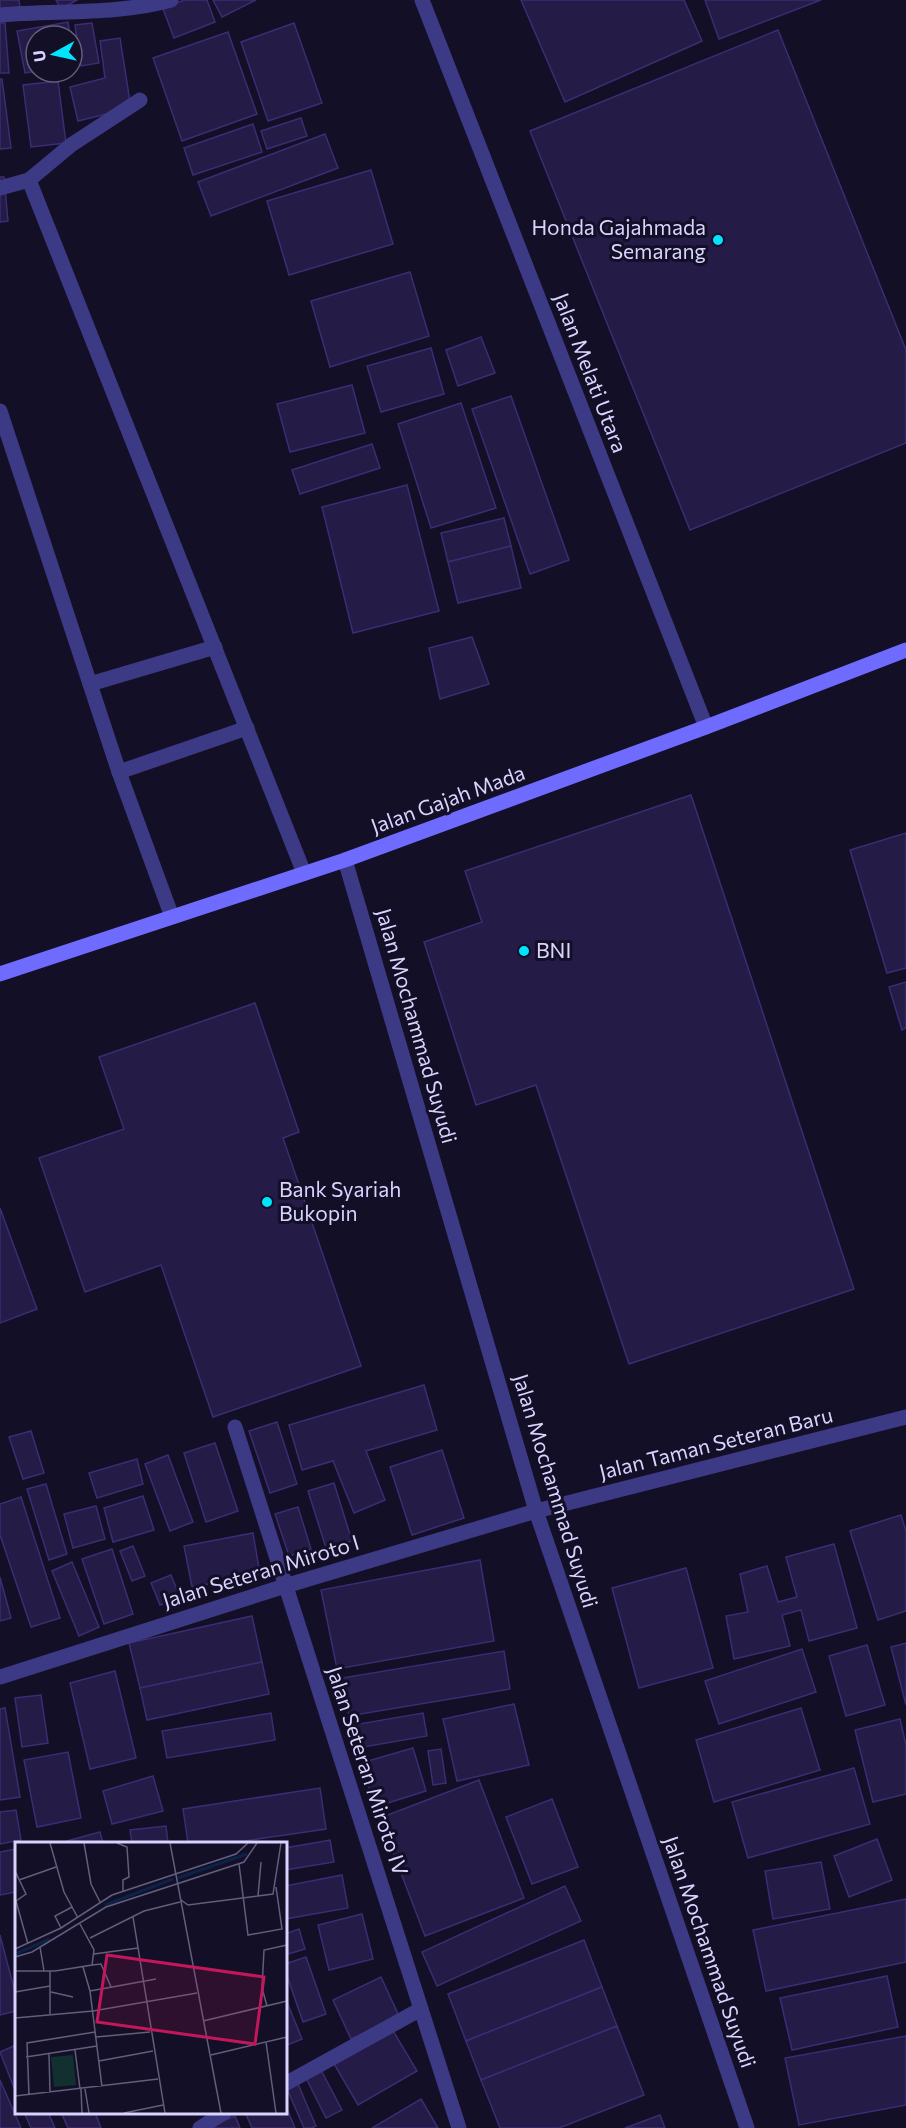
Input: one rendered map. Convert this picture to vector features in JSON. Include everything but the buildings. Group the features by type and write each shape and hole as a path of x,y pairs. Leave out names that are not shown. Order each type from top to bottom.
{"main road":[{"name":"Jalan Gajah Mada","path":"0,974 345,860 706,727 906,650"}],"street":[{"path":"0,15 112,10 151,6 171,0"},
{"name":"Jalan Melati Utara","path":"422,0 706,727"},
{"path":"0,188 29,180 71,145 140,100"},
{"path":"29,180 304,873"},
{"path":"0,411 119,772 172,918"},
{"path":"90,684 215,647"},
{"path":"119,772 248,728"},
{"name":"Jalan Mochammad Suyudi","path":"345,860 536,1511 747,2128"},
{"name":"Jalan Taman Seteran Baru","path":"536,1511 906,1417"},
{"name":"Jalan Seteran Miroto IV","path":"235,1427 459,2128"},
{"name":"Jalan Seteran Miroto I","path":"0,1677 285,1586 536,1511"},
{"path":"286,2083 421,2010"},
{"path":"200,2128 223,2113"}],"place":[{"name":"Honda Gajahmada Semarang","path":"718,240"},
{"name":"BNI","path":"524,951"},
{"name":"Bank Syariah Bukopin","path":"267,1202"}]}
